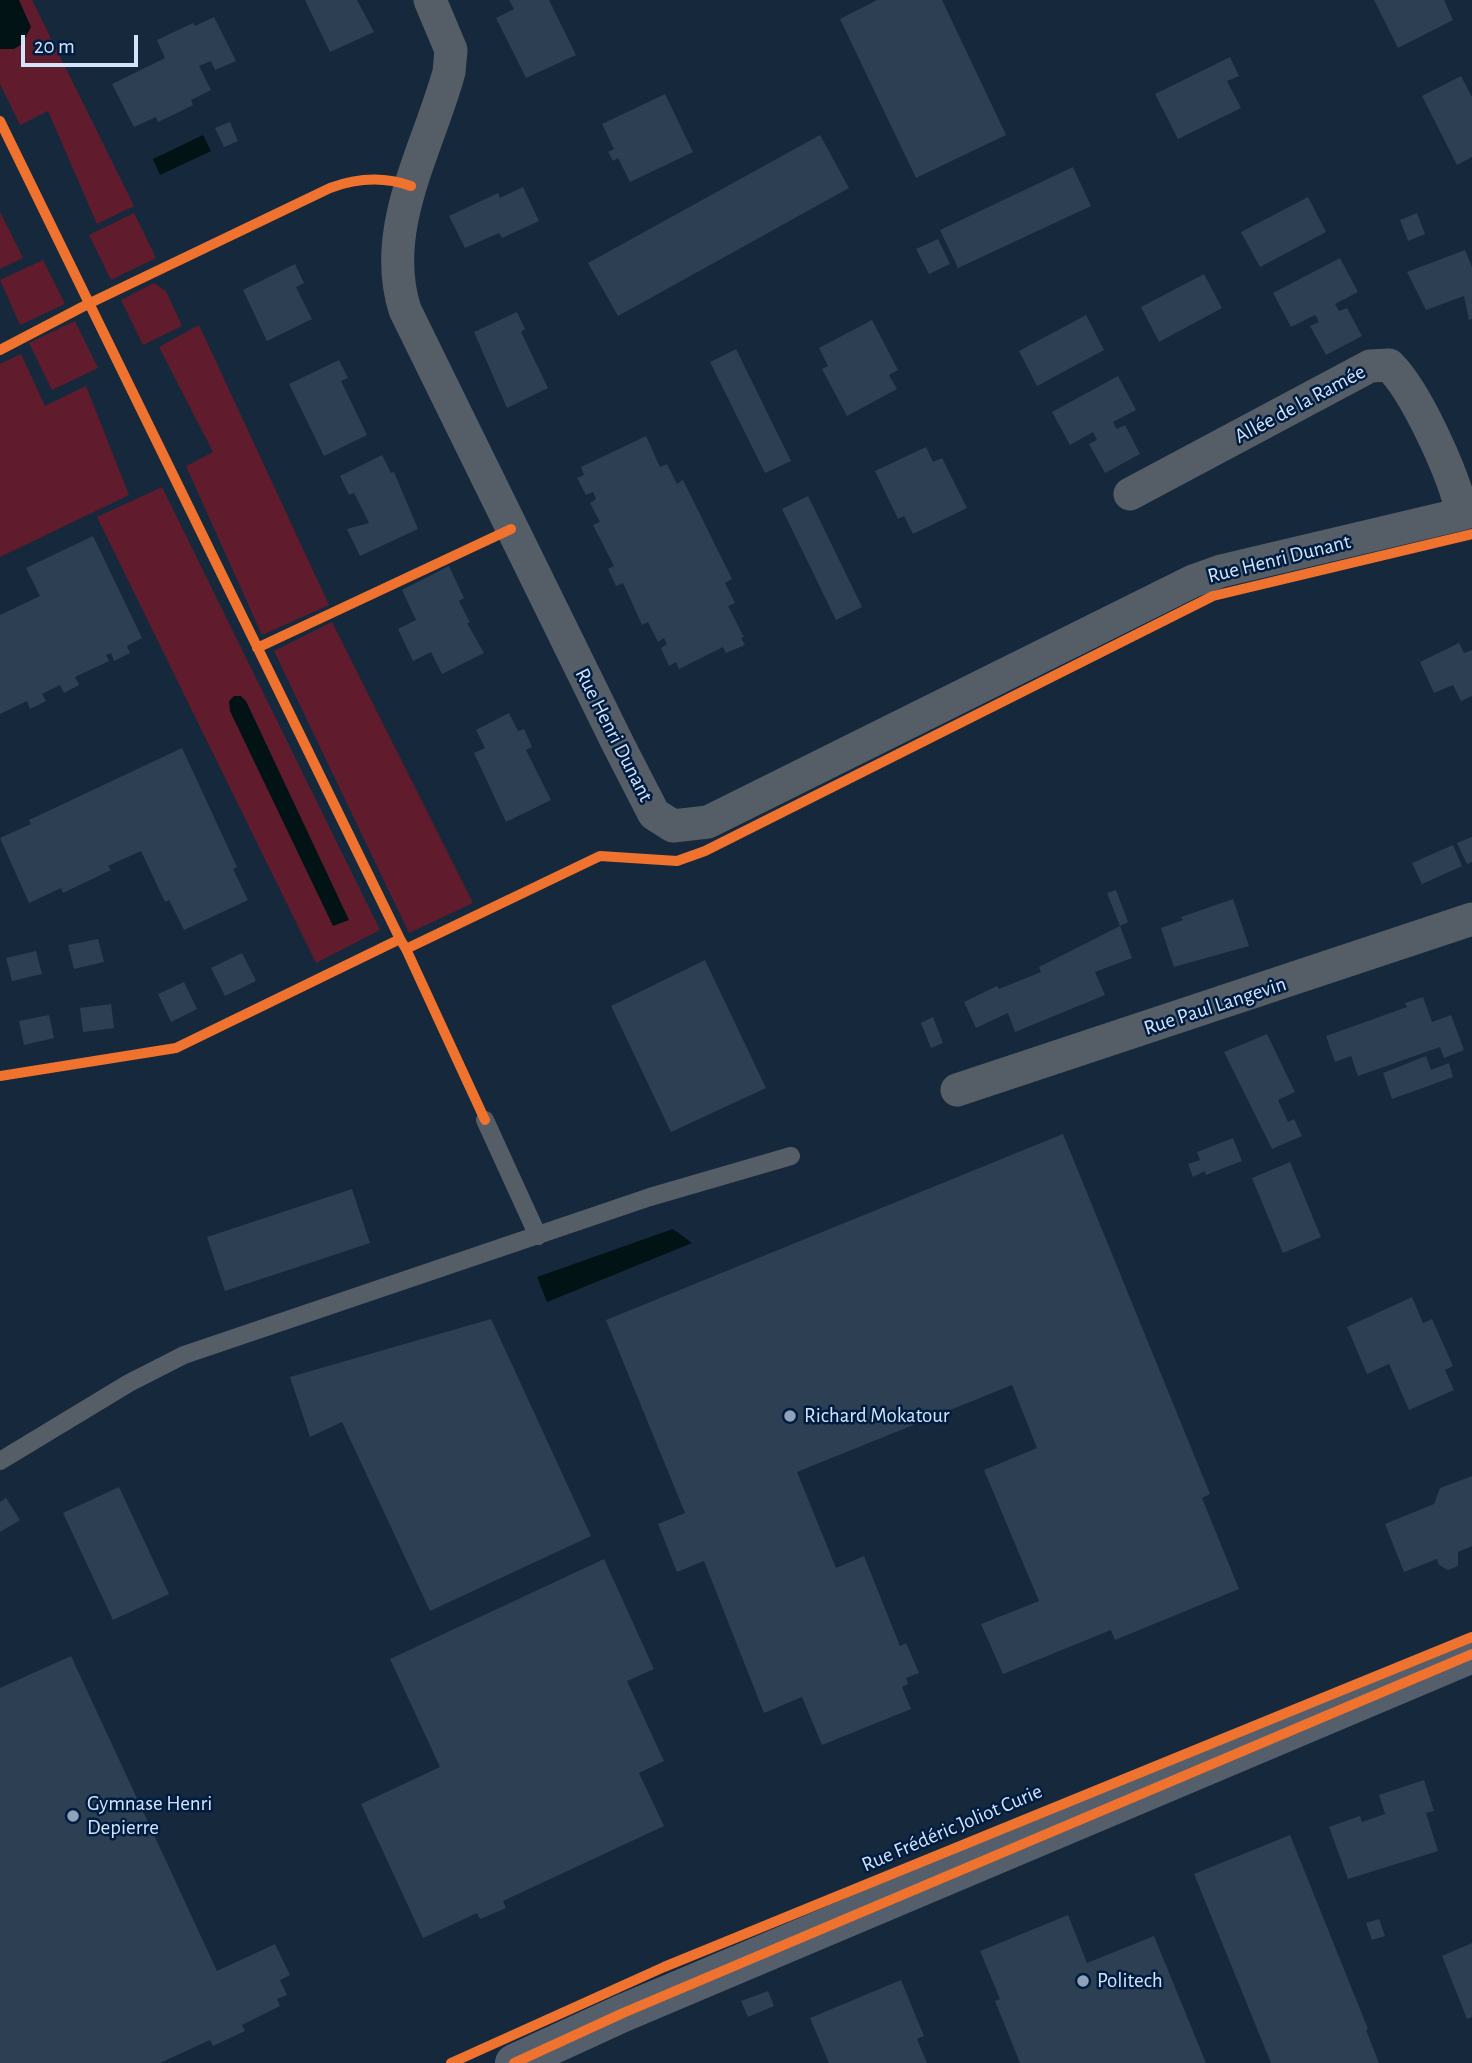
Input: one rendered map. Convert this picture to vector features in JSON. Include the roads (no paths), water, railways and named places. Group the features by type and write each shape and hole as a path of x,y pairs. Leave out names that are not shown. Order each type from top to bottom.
{"street":[{"name":"Rue Henri Dunant","path":"430,0 451,50 449,72 399,231 399,291 405,310 618,744 654,814 673,826 708,822 1193,581 1467,512"},
{"name":"Allée de la Ramée","path":"1130,494 1370,366 1389,365 1400,376 1430,432 1467,512"},
{"name":"Rue Paul Langevin","path":"957,1090 1472,919"},
{"path":"514,2063 623,2013 1472,1654"}],"lane":[{"path":"485,1120 538,1236"},
{"path":"0,1461 129,1383 184,1355 650,1197 791,1156"}],"place":[{"name":"Richard Mokatour","path":"790,1416"},
{"name":"Gymnase Henri Depierre","path":"73,1816"},
{"name":"Politech","path":"1083,1981"}]}
